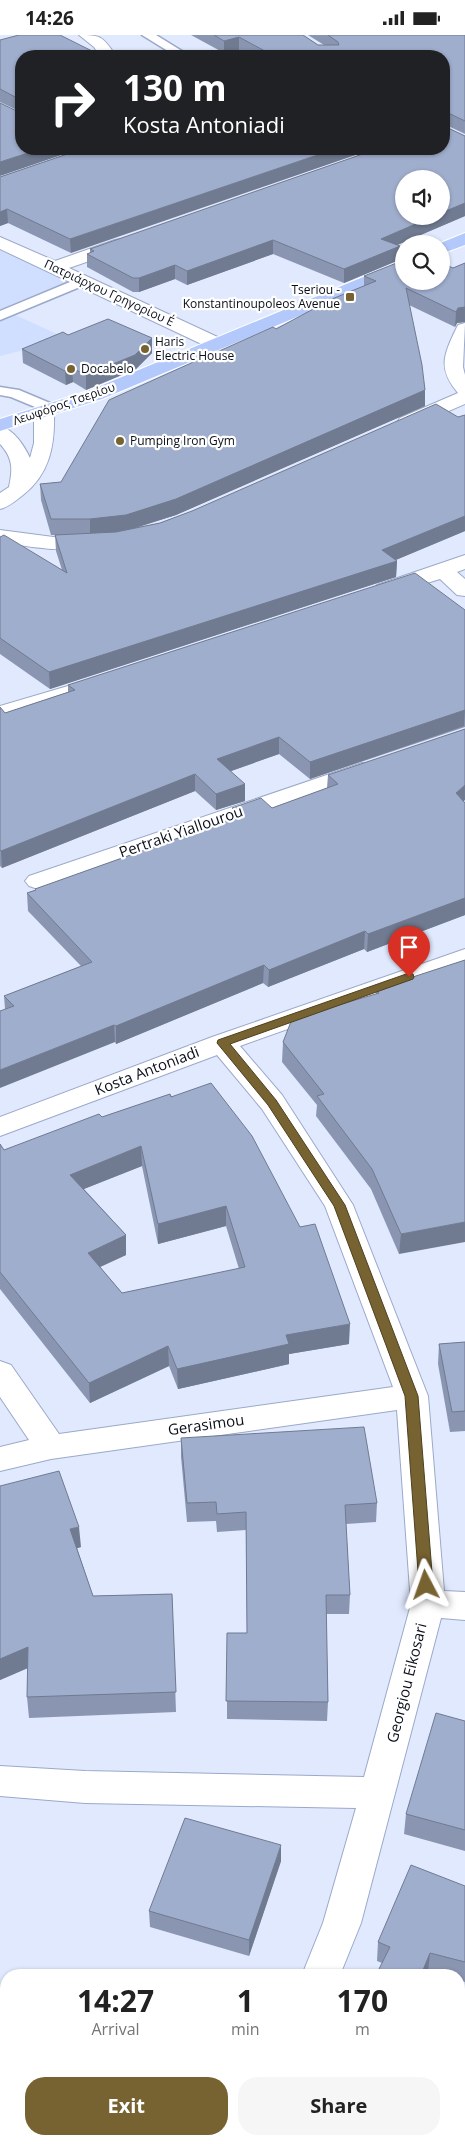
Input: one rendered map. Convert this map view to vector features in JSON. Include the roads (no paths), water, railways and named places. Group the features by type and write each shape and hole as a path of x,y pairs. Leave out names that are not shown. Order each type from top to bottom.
{"main road":[{"path":"450,245 465,239"},
{"name":"Λεωφόρος Τσερίου","path":"0,425 95,395 395,269"}],"street":[{"path":"87,35 104,50"},
{"path":"54,267 139,238"},
{"name":"Πατριάρχου Γρηγορίου Ε΄","path":"0,242 217,344"},
{"path":"465,329 458,344 452,367 456,380 465,389"},
{"path":"392,429 465,397"},
{"path":"0,503 18,490 37,468 45,439 48,411"},
{"path":"0,432 16,449 23,464 18,490"},
{"path":"0,452 23,464"},
{"path":"0,536 60,543 111,540"},
{"path":"369,595 444,571 465,561"},
{"path":"444,571 465,590"},
{"path":"0,713 101,683"},
{"name":"Pertraki Yiallourou","path":"38,881 382,764"},
{"name":"Kosta Antoniadi","path":"0,1127 222,1043 465,957"},
{"name":"Georgiou Eikosari","path":"222,1043 272,1102 339,1205 412,1396 428,1604 342,1923 323,1969"},
{"path":"0,1373 51,1447"},
{"name":"Gerasimou","path":"0,1459 51,1447 412,1396"},
{"path":"428,1604 465,1606"},
{"path":"0,1781 85,1787 378,1793"}],"lane":[{"path":"148,35 174,50"},
{"path":"0,316 82,281"},
{"path":"0,391 14,393 48,411"}],"place":[{"name":"Tseriou - Konstantinoupoleos Avenue","path":"350,297"},
{"name":"Haris Electric House","path":"145,349"},
{"name":"Docabelo","path":"71,369"},
{"name":"Pumping Iron Gym","path":"120,441"}]}
